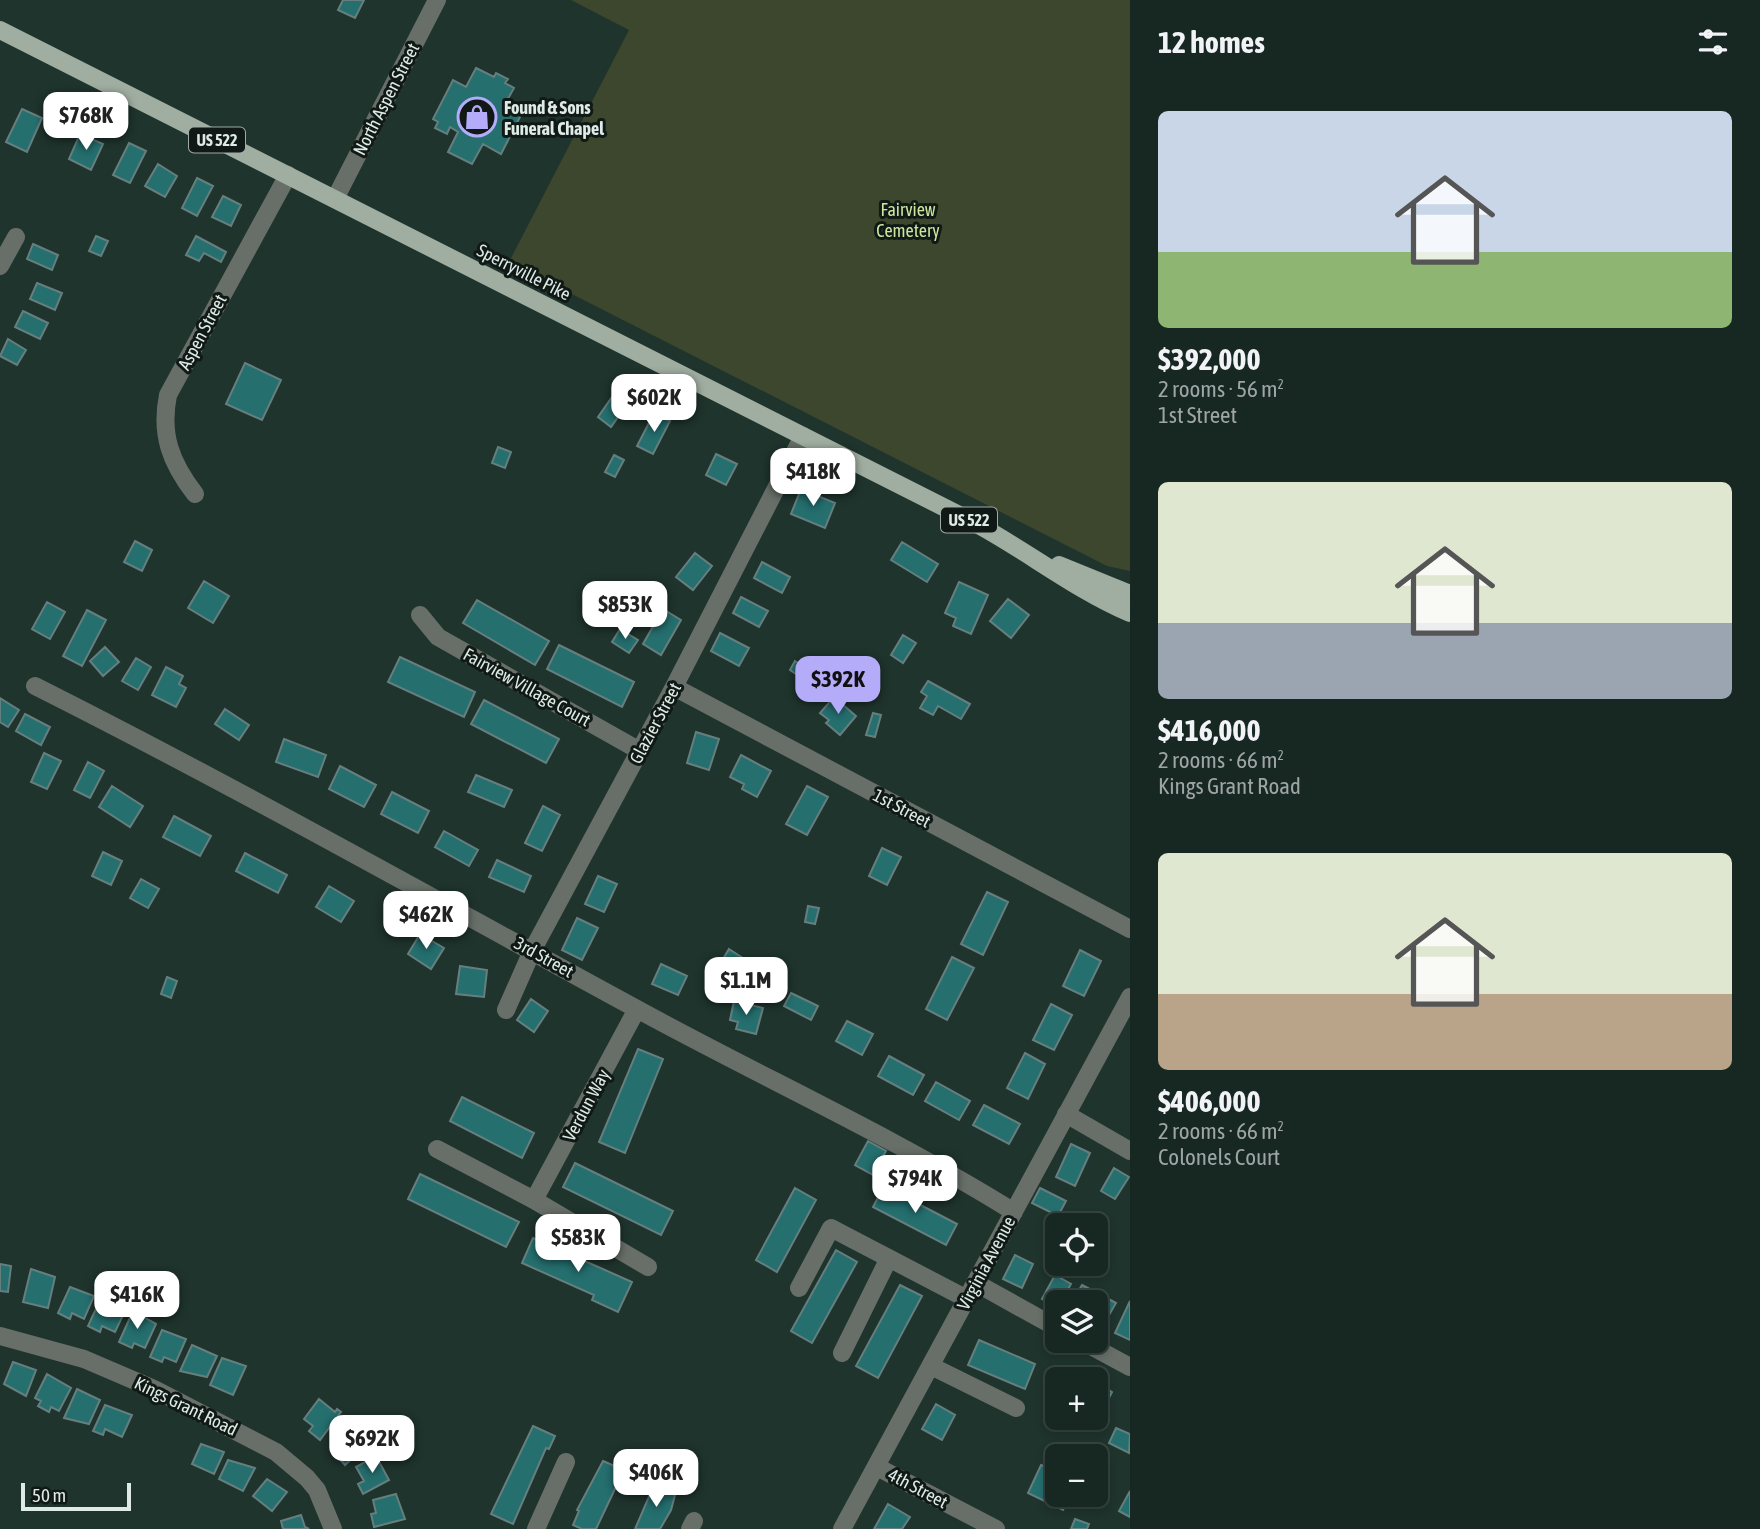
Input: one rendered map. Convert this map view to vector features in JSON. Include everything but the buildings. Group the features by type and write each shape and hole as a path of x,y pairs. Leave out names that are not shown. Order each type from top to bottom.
{"main road":[{"name":"Sperryville Pike","path":"0,30 1028,552 1130,594"},
{"name":"Sperryville Pike","path":"1028,552 1074,584 1130,613"}],"street":[{"name":"North Aspen Street","path":"335,199 437,0"},
{"name":"Aspen Street","path":"195,494 167,448 164,430 168,395 288,176"},
{"path":"0,266 16,237"},
{"name":"Glazier Street","path":"506,1010 532,951 674,687 803,436"},
{"name":"Fairview Village Court","path":"421,615 438,638 640,751"},
{"name":"3rd Street","path":"35,686 190,764 637,1009 909,1149 1014,1212"},
{"name":"1st Street","path":"674,687 1130,929"},
{"name":"Virginia Avenue","path":"842,1529 1130,996"},
{"name":"Verdun Way","path":"534,1200 637,1009"},
{"path":"1066,1114 1130,1151"},
{"path":"437,1149 534,1200 648,1267"},
{"path":"799,1288 831,1228 889,1258 1045,1323"},
{"path":"842,1353 889,1258"},
{"name":"Kings Grant Road","path":"0,1336 84,1359 154,1389 276,1452 312,1484 326,1508 333,1529"},
{"path":"1104,1353 1130,1367"},
{"path":"931,1366 1016,1408"},
{"path":"536,1529 566,1462"},
{"name":"4th Street","path":"877,1466 996,1529"}],"green space":[{"name":"Fairview Cemetery","path":"571,0 1130,0 1130,571 1107,566 509,262 629,30"}],"place":[{"name":"Found & Sons Funeral Chapel","path":"477,117"}]}
